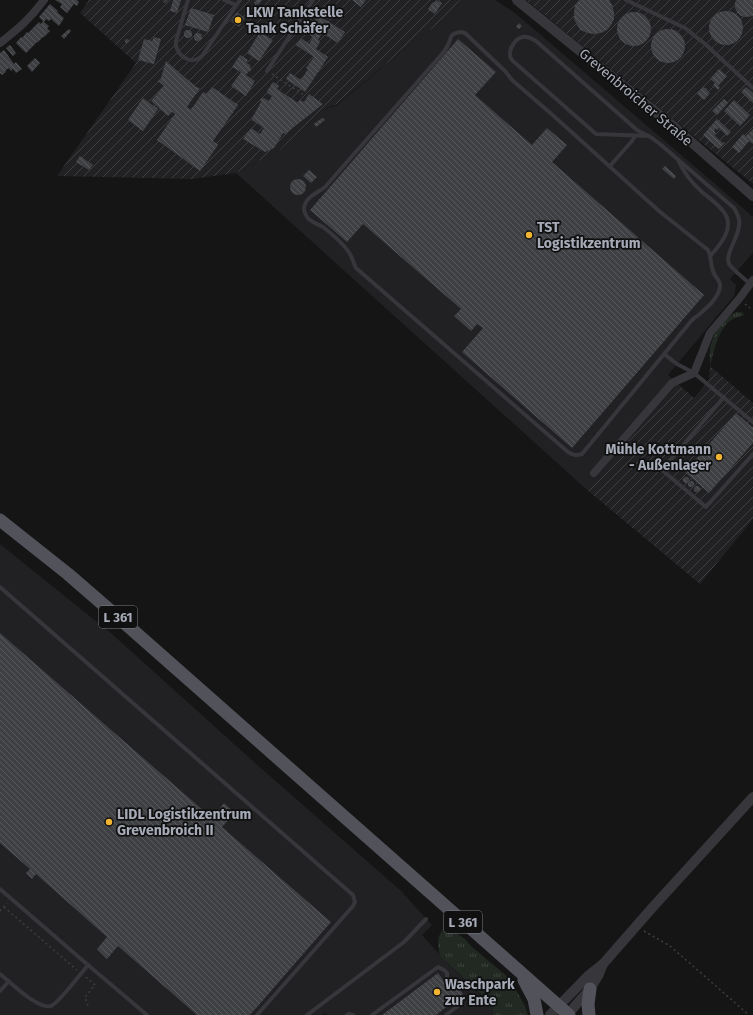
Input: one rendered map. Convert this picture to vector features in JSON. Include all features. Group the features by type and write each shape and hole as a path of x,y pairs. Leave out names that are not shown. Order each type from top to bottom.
{"main road":[{"name":"L 361","path":"0,520 90,593 517,969 562,1013"},
{"name":"L 361","path":"517,969 527,984 534,999 537,1015"},
{"path":"589,1015 588,1004 590,989"}],"street":[{"path":"0,43 23,25 44,0"},
{"name":"Grevenbroicher Straße","path":"517,0 673,126 753,196"},
{"path":"594,473 672,383 694,373 710,333 739,299 751,282"},
{"path":"562,1013 588,976 603,964 753,797"},
{"path":"562,1013 590,989 603,964"}],"lane":[{"path":"188,0 175,45 178,52 182,56 191,60 198,59 202,56 240,0"},
{"path":"224,0 236,5"},
{"path":"267,71 313,0"},
{"path":"626,0 685,28 705,44 753,88"},
{"path":"461,32 465,33 505,71 512,80 610,166 659,211 708,250 711,255 713,270 719,283 720,291 704,311 692,320 582,454 577,456 568,452 529,419 356,268 346,247 324,228 307,217 304,208 310,197 325,187 442,54 453,34 461,32"},
{"path":"649,136 596,134 513,61 510,56 510,51 516,41 523,37 528,37 536,41 636,130 649,136 660,144 734,208 740,224 737,236 729,253 728,261 730,266 751,282"},
{"path":"610,166 632,141 634,136"},
{"path":"676,159 688,178 701,192 718,205 727,217 727,230 723,239 711,255"},
{"path":"664,354 677,364 694,373 753,422"},
{"path":"724,397 662,470 706,507 753,454"},
{"path":"0,587 353,895 355,902 353,906 257,1015"},
{"path":"0,889 147,1015"},
{"path":"307,1015 404,942 426,919"},
{"path":"0,974 30,999 44,1006 52,1006 88,965"},
{"path":"372,1015 438,967 447,973 445,981"},
{"path":"0,991 9,981"},
{"path":"446,1015 459,1005 461,1001 459,997"},
{"path":"347,1015 353,1015"}],"path":[{"path":"267,71 304,95"},
{"path":"0,911 11,899"},
{"path":"4,907 95,985 85,996 88,1006"},
{"path":"636,926 670,946 749,1015"}],"shaded area":[{"path":"89,0 460,0 448,17 414,41 337,104 321,111 280,150 236,173 192,179 57,176 136,63 80,13"},
{"name":"TST Logistikzentrum","path":"460,0 495,0 515,13 753,217 753,253 730,279 736,285 734,296 668,375 678,384 586,489 236,173 280,150 321,111 337,105 414,41 448,17"},
{"path":"526,0 753,0 753,184"},
{"path":"710,366 753,403 753,519 700,584 586,489 678,384 694,398 709,380"},
{"path":"0,544 112,634 254,762 401,891 432,925 422,935 449,965 501,1015 327,1015 325,1013 322,1015 0,1015"}],"green space":[{"path":"736,312 741,312 745,315 733,319 724,328 717,340 710,366 710,347 712,339 724,322"},
{"path":"447,927 465,939 471,946 509,978 525,1006 528,1015 494,1015 492,1005 440,956 438,940 442,931"}],"building":[{"path":"55,0 77,0 79,2 77,6 74,4 67,13 60,7 62,4"},
{"path":"173,0 181,0 177,13 170,11"},
{"path":"256,0 262,0 258,5 254,3"},
{"path":"352,0 366,0 361,7"},
{"path":"436,0 442,3 435,14 428,9"},
{"path":"579,0 609,0 614,12 614,19 607,30 594,34 581,30 574,19 575,6"},
{"path":"736,0 753,0 753,16 741,16 735,8"},
{"path":"50,4 64,18 59,26 51,19 49,21 46,19 44,22 49,26 47,29 50,31 26,53 16,43 39,22 41,24 43,21 39,17"},
{"path":"191,8 214,15 208,32 185,25"},
{"path":"723,11 729,11 738,16 742,22 742,34 738,40 729,45 723,45 714,40 709,31 709,25 714,16"},
{"name":"LKW Tankstelle Tank Schäfer","path":"237,12 245,18 239,27 231,21"},
{"path":"634,12 646,17 651,29 646,41 634,46 622,41 617,29 622,17"},
{"path":"318,15 345,32 338,43 322,33 318,40 320,42 316,49 328,57 305,92 286,79 290,73 301,80 308,69 306,68 314,57 296,45 301,38 309,44 313,37 305,32 312,20 314,21"},
{"path":"519,23 522,26 519,29 516,27"},
{"path":"69,29 71,31 64,39 61,36"},
{"path":"668,29 680,34 685,46 680,58 668,63 656,58 651,46 656,34"},
{"path":"188,30 191,31 191,37 188,38 185,37 184,34 185,31"},
{"path":"260,32 273,40 259,61 247,53"},
{"path":"198,33 201,34 201,40 198,41 195,40 194,37 195,34"},
{"path":"154,37 161,39 154,64 138,60 144,39 152,41"},
{"path":"125,39 129,39 129,43 125,43"},
{"path":"458,39 496,72 475,95 532,145 547,128 567,145 552,162 704,295 572,448 462,352 483,328 477,324 471,331 454,316 461,309 363,224 347,242 310,210"},
{"path":"10,45 16,53 13,56 6,48"},
{"path":"4,50 14,64 16,62 22,69 16,73 13,69 11,71 9,68 2,75 0,73 0,53"},
{"path":"240,55 248,60 246,63 250,65 251,71 249,71 246,75 255,81 246,96 231,86 241,72 232,67"},
{"path":"35,58 40,63 32,72 27,66"},
{"path":"166,61 196,87 200,88 187,107 191,110 203,92 207,94 212,87 238,105 213,141 218,145 200,171 157,140 175,114 172,112 168,116 151,101 164,86 158,81 161,78"},
{"path":"719,69 727,76 718,86 720,87 718,90 713,85 715,83 710,79"},
{"path":"273,82 279,86 277,89 298,103 300,100 304,102 309,94 323,104 285,134 283,133 274,148 265,152 243,139 251,128 260,134 264,128 252,120 252,118 261,102 260,99 264,98 269,101 272,96 267,93 267,91"},
{"path":"703,87 710,93 704,100 697,94"},
{"path":"746,87 753,93 753,103 741,92"},
{"path":"143,98 158,109 143,131 128,120"},
{"path":"724,99 728,103 717,115 712,111"},
{"path":"734,100 750,115 740,126 724,111"},
{"path":"322,118 325,120 316,127 314,124"},
{"path":"717,119 731,132 727,136 719,128 717,130 716,128 714,131 716,133 714,135 725,143 719,149 703,135"},
{"path":"753,129 753,144 749,141 739,153 732,147 743,134 746,136"},
{"path":"80,156 93,165 89,170 76,162"},
{"path":"665,166 676,176 674,179 662,169"},
{"path":"309,170 317,177 311,183 303,176"},
{"path":"295,179 301,179 306,184 304,193 301,195 295,195 290,190 290,184"},
{"name":"Mühle Kottmann - Außenlager","path":"736,413 753,428 753,443 709,493 685,472"},
{"path":"686,477 689,480 686,483 683,480"},
{"path":"691,481 694,484 691,487 688,484"},
{"path":"697,486 700,489 697,492 694,489"},
{"name":"LIDL Logistikzentrum Grevenbroich II","path":"0,633 212,818 224,803 235,813 222,827 331,922 250,1015 197,1015 118,946 107,959 97,949 107,937 36,874 32,879 26,873 30,869 0,843"},
{"name":"Waschpark zur Ente","path":"438,973 451,990 457,985 463,994 436,1015 382,1015"}],"place":[{"name":"LKW Tankstelle Tank Schäfer","path":"238,20"},
{"name":"TST Logistikzentrum","path":"529,235"},
{"name":"Mühle Kottmann - Außenlager","path":"719,457"},
{"name":"LIDL Logistikzentrum Grevenbroich II","path":"109,822"},
{"name":"Waschpark zur Ente","path":"437,992"}]}
